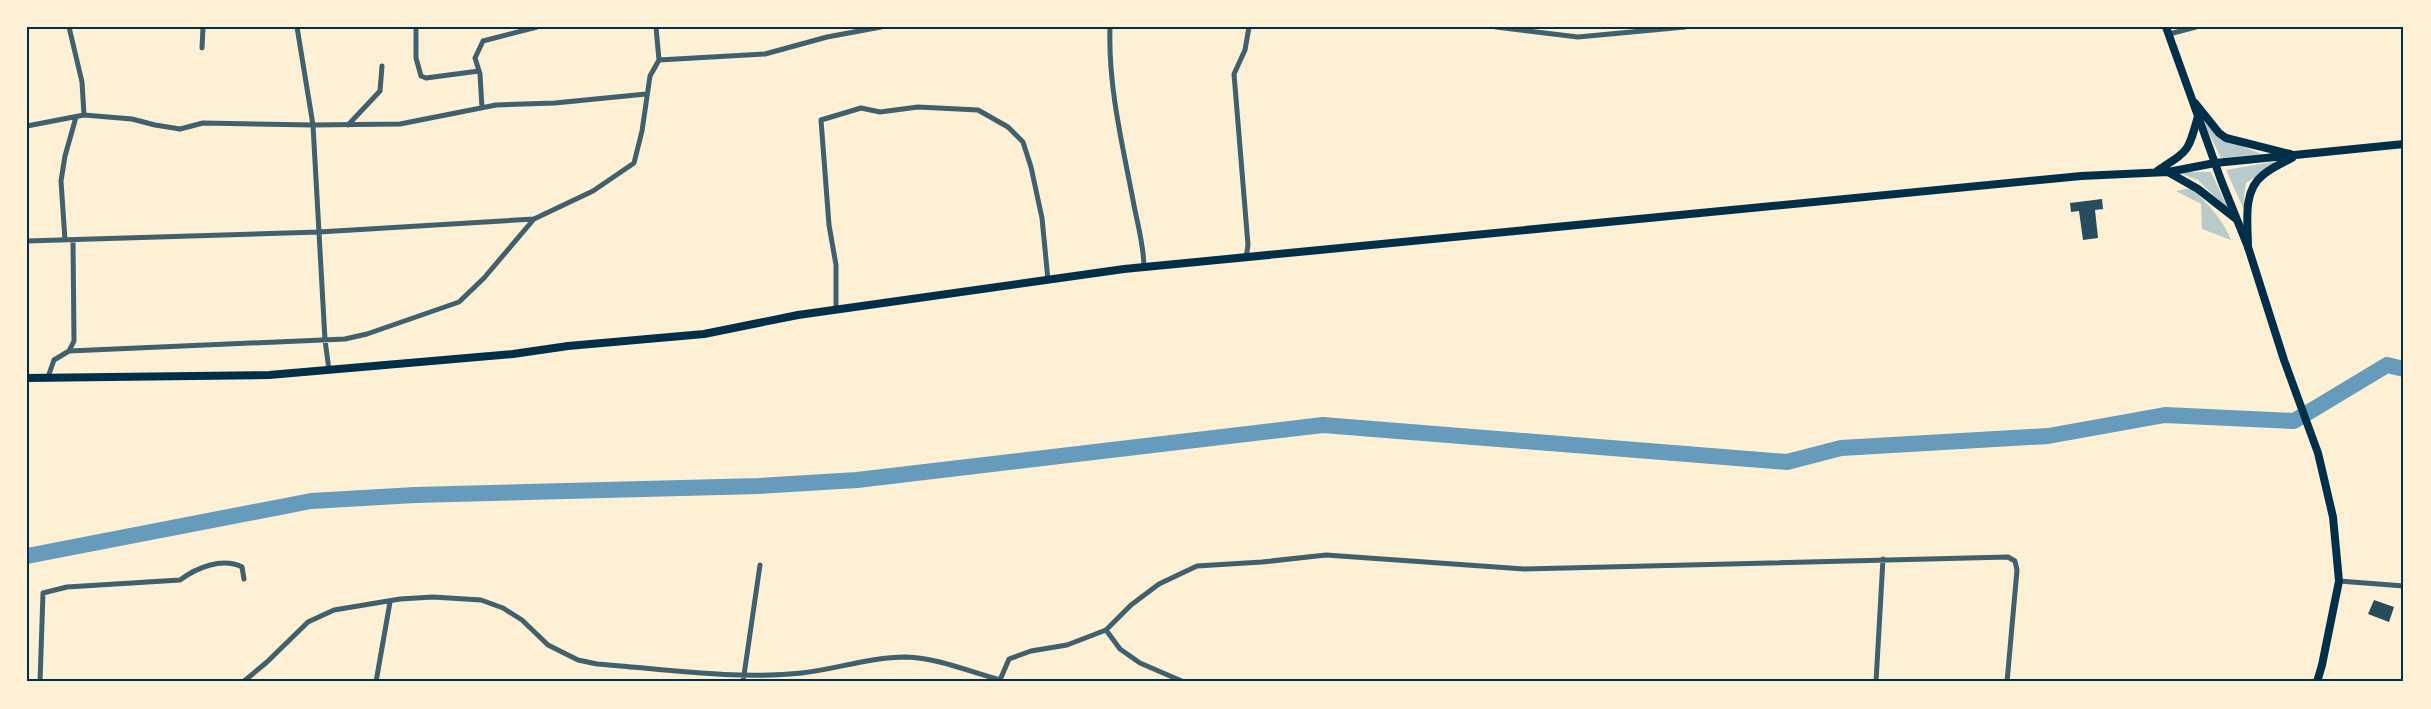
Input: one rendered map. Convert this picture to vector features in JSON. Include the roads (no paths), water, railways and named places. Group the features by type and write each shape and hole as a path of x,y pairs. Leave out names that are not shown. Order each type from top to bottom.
{"main road":[{"path":"2168,31 2215,164 2248,247 2284,360 2318,453 2333,517 2339,580 2322,665 2316,682"},
{"path":"2195,103 2219,133 2226,138 2296,155"},
{"path":"2154,173 2188,149 2198,116"},
{"path":"27,378 269,375 513,354 568,346 704,334 836,309 1144,268 2072,177 2168,172 2215,164 2404,144"},
{"path":"2248,247 2249,195 2253,184 2263,175 2296,155"},
{"path":"2168,172 2198,189 2235,218"}],"street":[{"path":"69,27 82,82 84,115"},
{"path":"202,48 203,27"},
{"path":"297,27 313,125 325,340 329,370"},
{"path":"482,108 479,71 475,58 483,41 537,27"},
{"path":"27,241 319,232 534,219 593,191 634,163 642,131 650,76 659,60 657,27"},
{"path":"659,60 765,54 827,37 881,27"},
{"path":"1110,27 1110,75 1132,198 1144,247 1144,268"},
{"path":"1246,258 1248,246 1234,74 1245,50 1249,27"},
{"path":"1496,27 1578,37 1685,27"},
{"path":"2168,31 2196,27"},
{"path":"416,29 416,58 421,76 436,78 479,71"},
{"path":"348,125 381,91 381,66"},
{"path":"27,126 84,115 132,119 180,129 203,123 400,124 482,108 646,94"},
{"path":"836,309 836,265 829,225 821,120 861,108 880,112 918,107 978,110 1008,127 1023,142 1031,167 1042,218 1048,280"},
{"path":"65,240 61,181 65,156 76,117"},
{"path":"48,377 54,360 69,351 345,339 368,334 459,302 484,278 534,219"},
{"path":"69,351 75,335 73,240"},
{"path":"999,680 1009,659 1031,651 1067,645 1106,630 1131,605 1159,584 1197,566 1326,555 1524,569 2008,557 2015,561 2016,570 2007,682"},
{"path":"1876,682 1883,559"},
{"path":"40,682 43,592 67,587 180,580 194,569 231,562 242,567 244,579"},
{"path":"742,682 760,565"},
{"path":"2339,580 2404,586"},
{"path":"243,682 267,662 308,621 334,610 433,597 481,600 503,608 522,620 548,645 578,660 597,664 744,675 803,673 870,660 906,657 935,661 987,680 1008,682"},
{"path":"376,682 390,602"},
{"path":"1106,630 1120,649 1140,663 1184,682"}],"waterway":[{"path":"27,556 311,501 415,495 759,486 857,480 1323,425 1787,462 1841,448 2048,436 2165,415 2294,421 2387,365 2404,369"}]}
